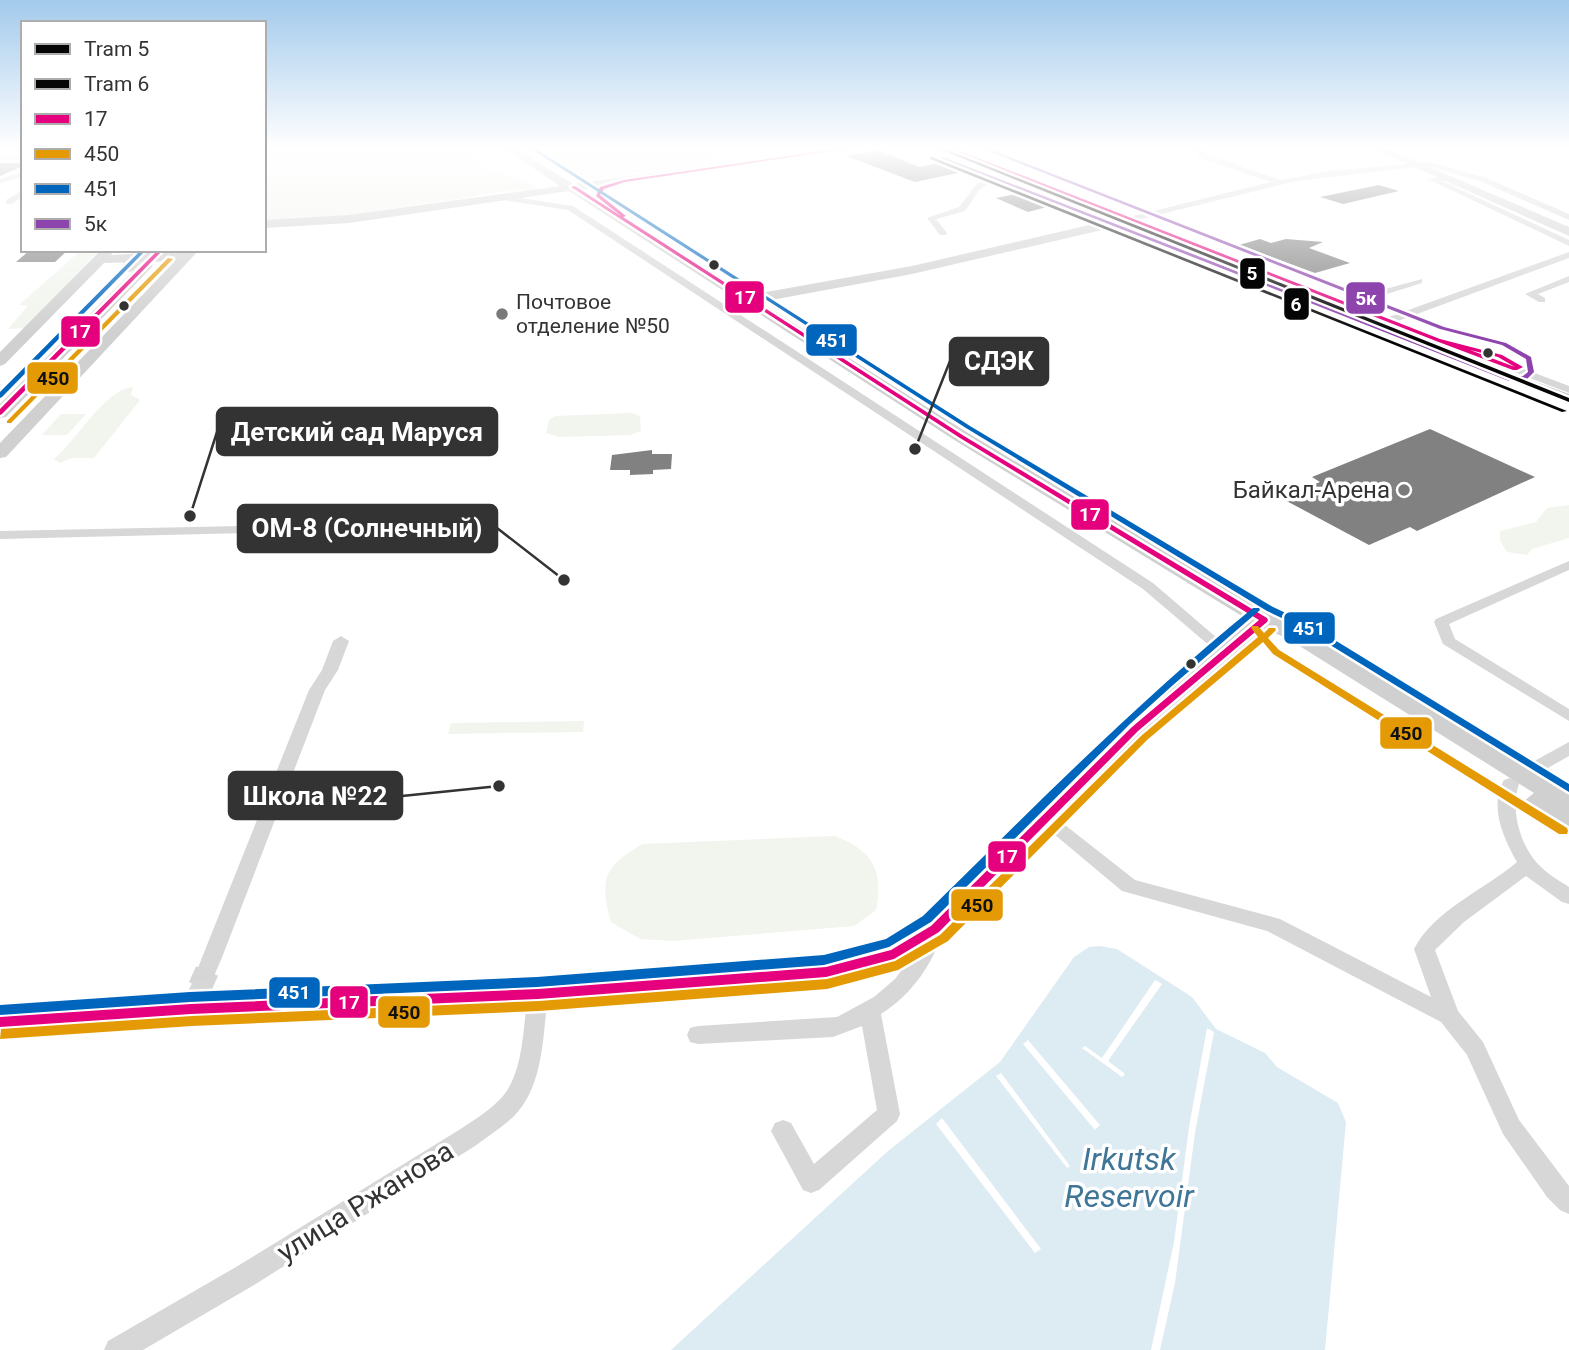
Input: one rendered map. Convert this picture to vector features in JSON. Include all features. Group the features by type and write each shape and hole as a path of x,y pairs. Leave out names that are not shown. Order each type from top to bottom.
{"main road":[{"path":"266,225 349,219 411,210"},
{"path":"609,210 938,421 1264,620 1282,642 1517,779 1569,803"},
{"path":"620,210 626,221"},
{"path":"1519,210 1569,232"},
{"path":"1536,210 1569,225"},
{"path":"748,300 950,262 1128,220"},
{"path":"0,361 106,255 189,254"},
{"path":"0,453 189,254"},
{"path":"0,393 129,266 145,255"},
{"path":"16,346 48,345"},
{"path":"1517,779 1569,821"}],"street":[{"path":"573,210 1138,579 1223,650"},
{"path":"917,221 959,210"},
{"path":"1103,210 1569,390"},
{"path":"1128,220 1169,210"},
{"path":"1498,210 1569,243"},
{"path":"1551,210 1569,217"},
{"path":"931,218 943,233"},
{"path":"0,413 145,255"},
{"path":"1388,321 1569,255"},
{"path":"1542,300 1530,293 1569,279"},
{"path":"1344,304 1419,281"},
{"path":"0,535 242,530"},
{"path":"1569,565 1441,622 1448,641 1569,716"},
{"path":"0,1022 195,998 538,994 826,972 894,954 935,929 1045,819 1223,650 1264,620"},
{"path":"211,960 317,690 330,670 341,641"},
{"path":"1569,748 1517,779 1505,793 1510,822 1527,864 1569,897"},
{"path":"1045,819 1129,886 1273,925 1449,1016"},
{"path":"1527,864 1504,886 1434,933 1424,949 1449,1016 1475,1049 1511,1127 1555,1189 1569,1202"},
{"path":"698,1035 834,1028 870,1012 919,965 935,929"},
{"name":"улица Ржанова","path":"117,1350 245,1276 467,1138 502,1113 518,1094 530,1047 538,994"},
{"path":"783,1131 811,1182 889,1114 870,1012"}],"shaded area":[{"path":"266,210 383,210 331,218 266,222"},
{"path":"79,252 97,252 27,328 8,329 28,306 19,305"},
{"path":"133,387 131,395 140,400 94,458 72,458 60,463 54,459 112,396"},
{"path":"632,413 640,416 641,431 630,435 559,437 546,433 549,420 555,416"},
{"path":"61,414 86,414 67,435 42,435"},
{"path":"1569,505 1569,538 1532,549 1527,555 1507,552 1500,541 1500,531 1536,522 1547,508"},
{"path":"584,721 583,732 448,734 451,723"},
{"path":"835,836 866,855 876,873 876,910 854,926 673,941 640,939 611,922 605,894 608,875 620,859 643,844"}],"water":[{"name":"Irkutsk Reservoir","path":"1089,947 1117,949 1192,997 1216,1029 1265,1053 1277,1067 1338,1103 1346,1122 1325,1350 671,1350 888,1151 1000,1062 1074,957"}],"pier":[{"path":"1155,980 1162,984 1108,1061 1125,1074 1122,1077 1082,1048 1085,1046 1102,1058"},
{"path":"1207,1028 1214,1032 1195,1133 1175,1283 1160,1350 1151,1350 1174,1242 1189,1127"},
{"path":"1028,1040 1100,1125 1095,1130 1023,1044"},
{"path":"1001,1073 1070,1166 1067,1168 996,1076"},
{"path":"942,1118 1041,1249 1035,1253 936,1124"}],"building":[{"path":"1260,239 1271,243 1286,239 1323,242 1309,248 1350,263 1315,273 1239,245"},
{"path":"28,252 66,252 55,262 16,262"},
{"name":"Байкал-Арена","path":"1430,429 1535,477 1417,531 1410,527 1369,545 1281,498 1320,482 1312,477"},
{"path":"652,450 652,454 672,454 671,469 653,470 653,474 630,475 630,470 610,470 612,455"}],"tunnel":[{"path":"206,972 211,960"},
{"path":"200,987 207,971"}],"tram line":[{"name":"6","path":"1061,210 1564,411"},
{"name":"5","path":"1094,210 1569,400"},
{"path":"1500,370 1569,395"}],"transit line":[{"name":"17","path":"609,210 962,437 1264,620"},
{"name":"17","path":"617,210 624,216"},
{"name":"451","path":"629,210 968,427 1270,609 1304,625 1569,789"},
{"name":"5к","path":"1075,210 1511,380 1525,378 1531,372 1529,358 1504,344 1442,328 1141,210"},
{"name":"17","path":"1107,210 1438,340"},
{"name":"451","path":"0,396 142,252"},
{"name":"17","path":"0,413 159,252"},
{"name":"450","path":"9,422 170,259"},
{"name":"17","path":"1438,340 1500,356 1520,367 1515,369 1438,340"},
{"name":"451","path":"0,1010 190,997 537,982 824,960 889,943 927,919 1128,721 1256,610"},
{"name":"17","path":"0,1022 191,1009 538,994 826,972 894,954 935,929 1135,729 1264,620"},
{"name":"450","path":"1255,628 1276,652 1563,831"},
{"name":"450","path":"1,1034 192,1021 539,1006 827,984 898,965 944,938 1144,738 1272,630"}],"place":[{"name":"Почтовое отделение №50","path":"502,314"},
{"name":"СДЭК","path":"915,449"},
{"name":"Байкал-Арена","path":"1404,490"},
{"name":"Детский сад Маруся","path":"190,516"},
{"name":"ОМ-8 (Солнечный)","path":"564,580"},
{"name":"Школа №22","path":"499,786"}]}
